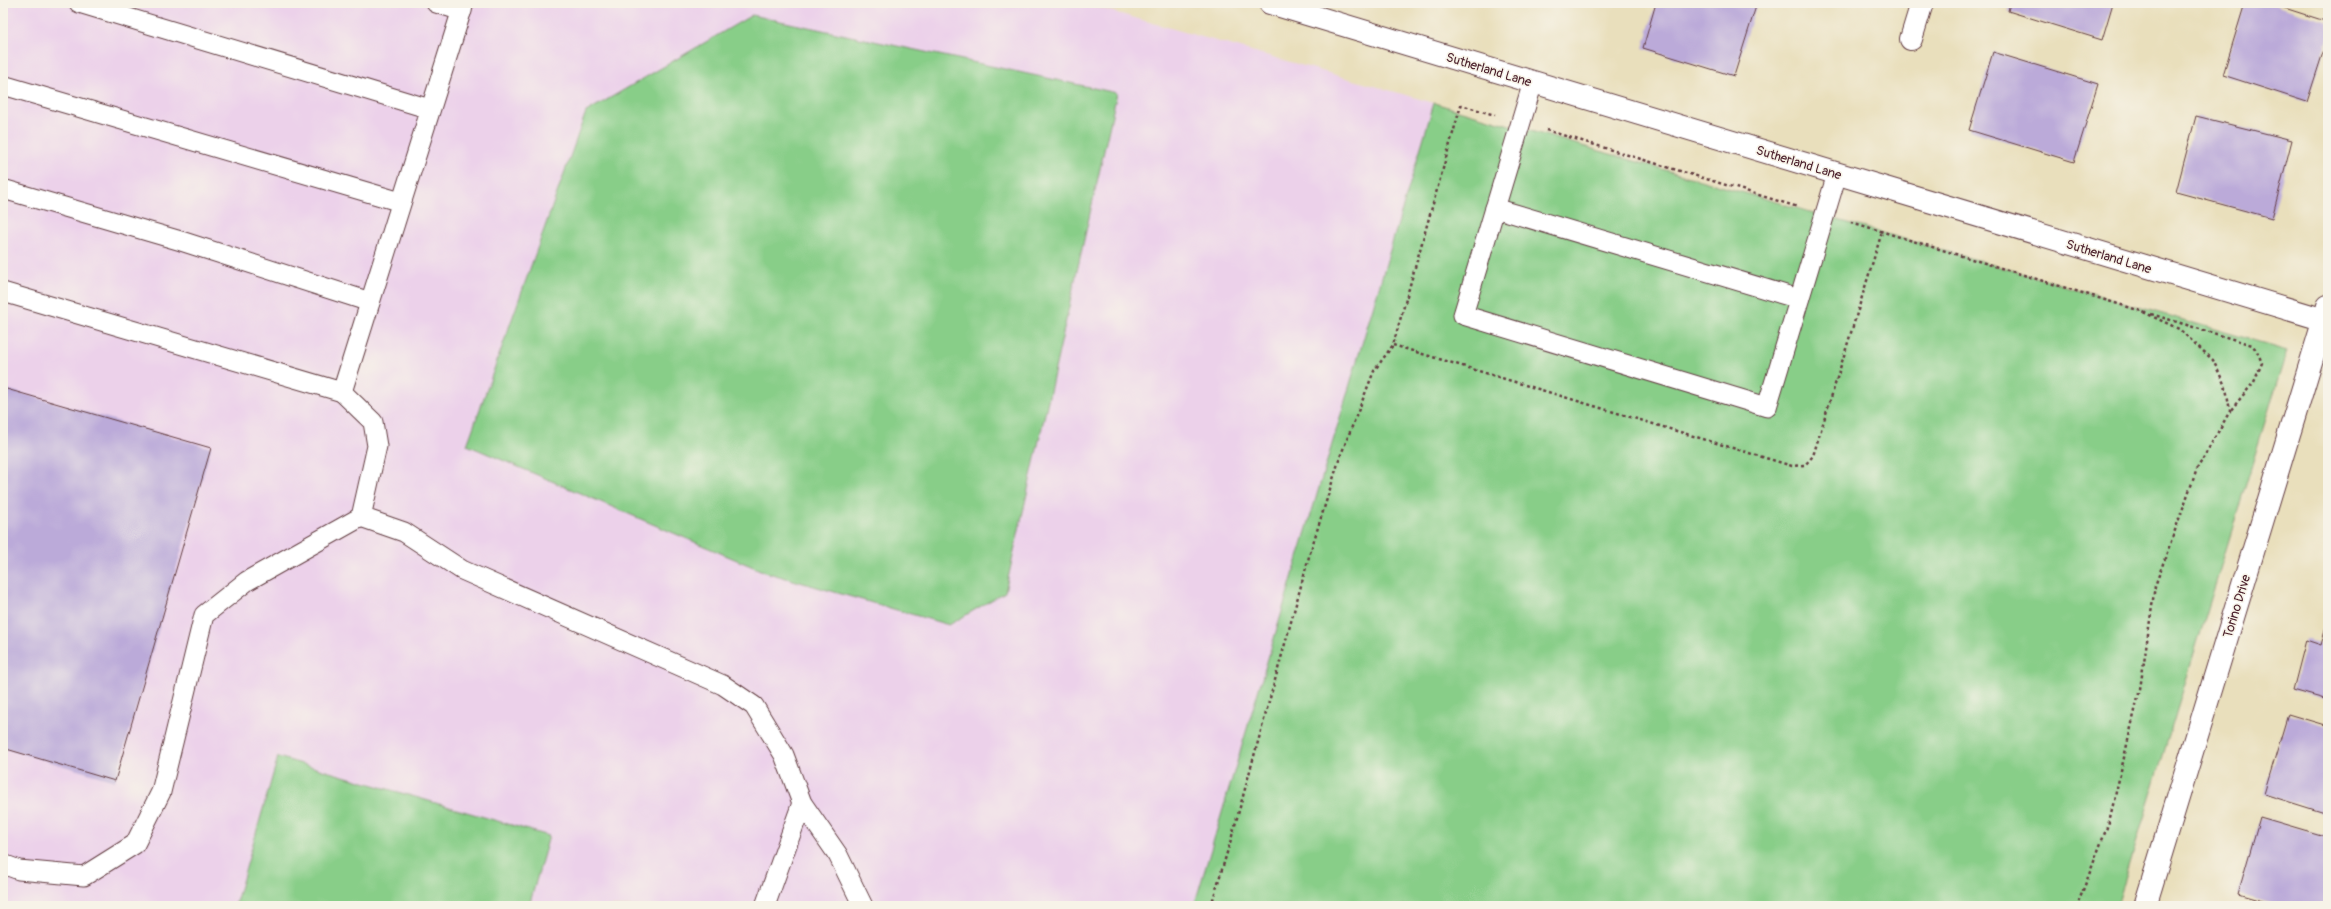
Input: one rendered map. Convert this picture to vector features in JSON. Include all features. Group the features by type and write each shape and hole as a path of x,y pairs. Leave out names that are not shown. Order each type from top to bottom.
{"street":[{"name":"Sutherland Lane","path":"1270,3 1837,174 2327,316"},
{"path":"1911,39 1922,3"},
{"name":"Torino Drive","path":"2145,906 2327,316"}],"lane":[{"path":"79,3 430,110"},
{"path":"342,392 463,7 436,3"},
{"path":"1533,82 1463,315 1638,368 1767,407 1837,174"},
{"path":"3,85 401,202"},
{"path":"3,189 181,241 370,302"},
{"path":"1495,208 1799,299"},
{"path":"3,292 342,392 372,422 376,446 361,517"},
{"path":"3,864 19,870 84,876 135,844 161,792 204,615 246,581 361,517 404,532 462,570 724,686 754,706 784,755 802,804 838,855 863,906"},
{"path":"765,906 802,804"}],"path":[{"path":"1211,906 1232,836 1310,553 1340,457 1374,371 1393,345 1461,105 2142,311 2252,345 2257,351 2262,362 2254,382 2230,411 2197,469 2155,586 2140,689 2109,822 2077,906"},
{"path":"2142,311 2178,329 2213,360 2226,388 2230,411"}],"shaded area":[{"path":"3,3 1082,3 1434,103 1194,906 3,906"}],"green space":[{"path":"752,15 1117,93 1005,592 949,625 765,572 467,445 586,112"},
{"path":"1434,103 2287,350 2117,906 1194,906"},
{"path":"278,757 549,836 529,906 235,906"}],"building":[{"path":"1656,3 1757,3 1734,76 1643,48"},
{"path":"2010,3 2113,3 2102,40 2008,11"},
{"path":"2245,3 2269,3 2328,22 2328,37 2307,102 2223,75"},
{"path":"1993,52 2098,84 2074,162 1969,130"},
{"path":"2196,116 2292,140 2272,218 2176,192"},
{"path":"3,388 211,448 115,781 3,748"},
{"path":"2328,620 2328,700 2293,690 2306,640 2321,645"},
{"path":"2288,714 2328,726 2328,814 2264,794"},
{"path":"2260,817 2328,837 2328,906 2279,906 2238,894"}]}
